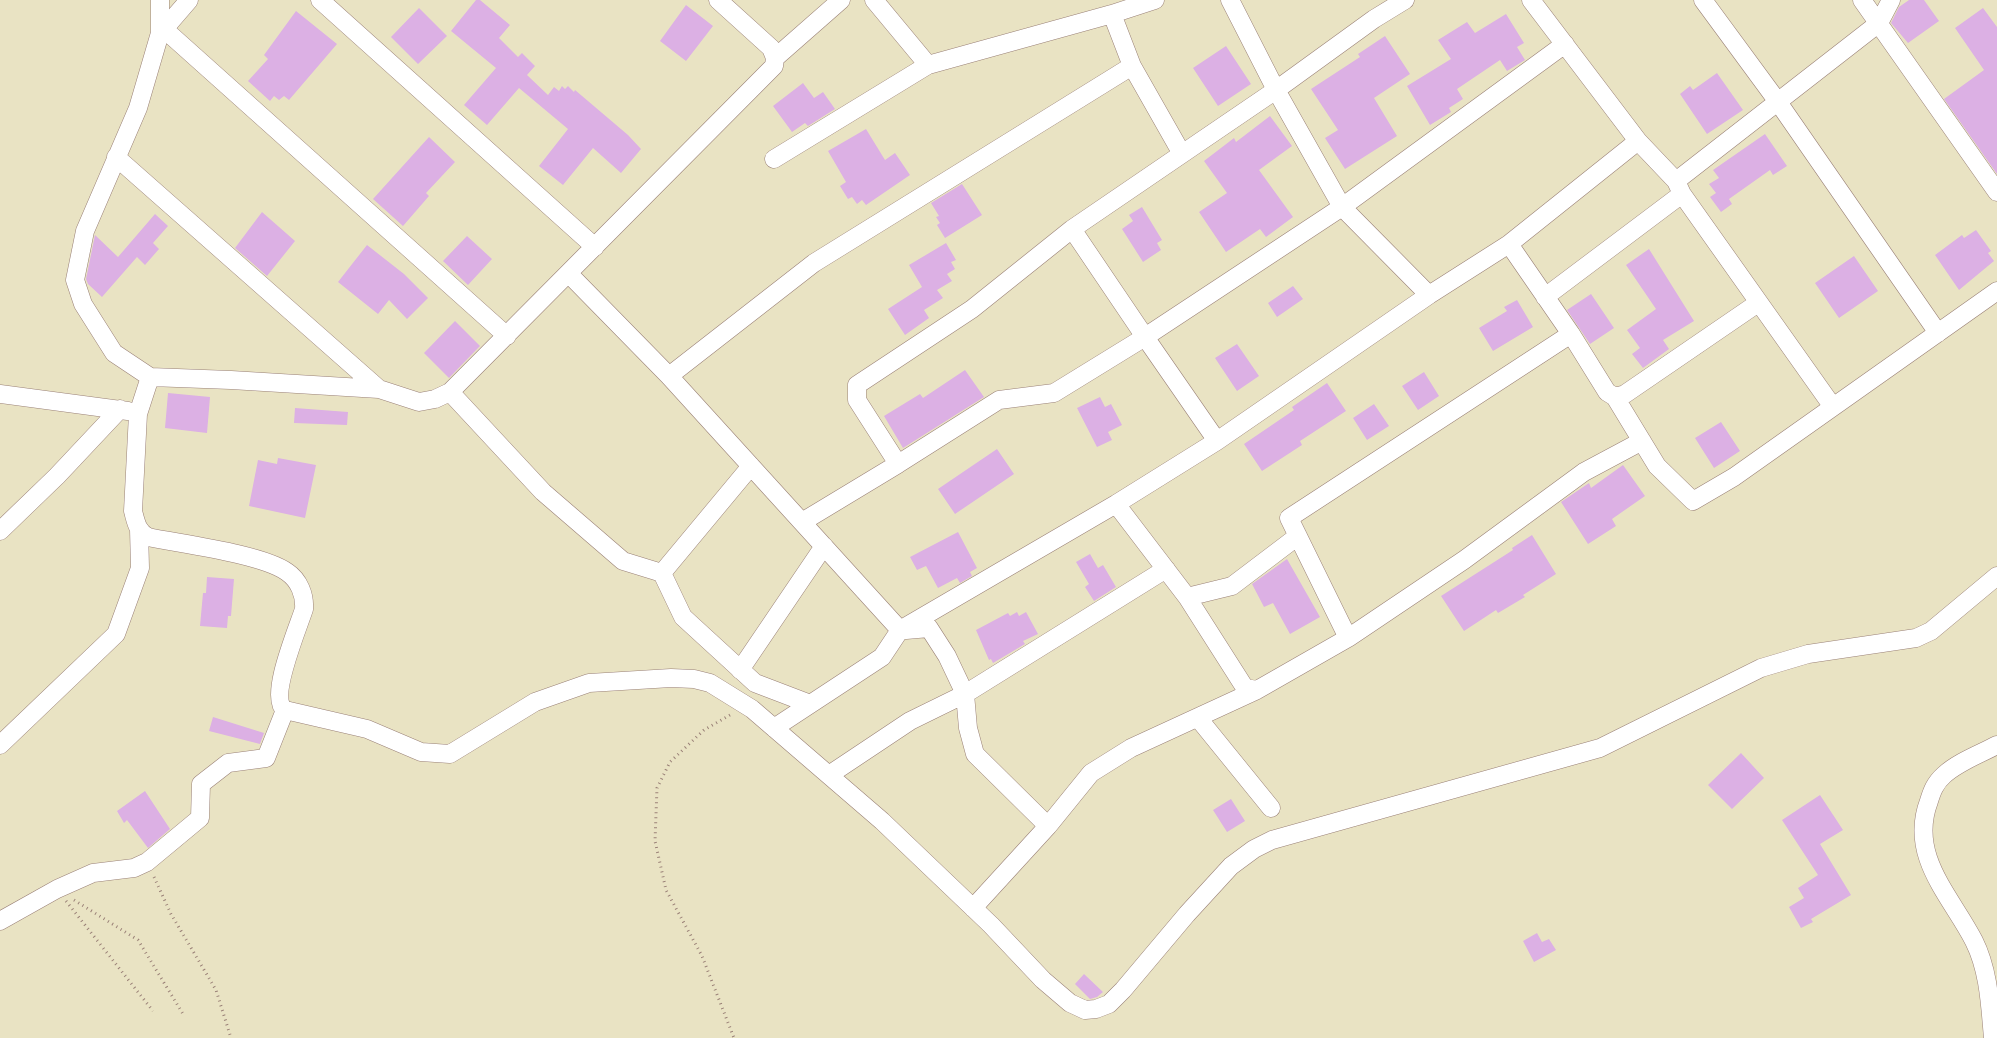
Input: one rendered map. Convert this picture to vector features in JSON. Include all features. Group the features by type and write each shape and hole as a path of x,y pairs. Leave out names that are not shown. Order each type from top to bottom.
{"street":[{"path":"160,0 162,31 138,108 85,231 75,280 83,304 114,352 150,377 379,389 420,402 450,392 774,66 775,58 771,48 718,0"},
{"path":"162,31 188,0"},
{"path":"320,0 596,247"},
{"path":"775,58 841,0"},
{"path":"874,0 928,65"},
{"path":"774,159 928,65 1112,14 1155,0"},
{"path":"1230,0 1276,90 1342,207 1429,296"},
{"path":"898,464 857,400 857,385 972,309 1072,229 1276,90 1374,19 1405,0"},
{"path":"1531,0 1638,141 1679,187 1758,303 1833,407"},
{"path":"1703,0 1778,102 1938,333"},
{"path":"1862,0 1997,192"},
{"path":"1545,297 1679,187 1778,102 1879,23 1891,0"},
{"path":"1112,14 1132,66 1182,154"},
{"path":"162,31 507,336"},
{"path":"802,522 999,400 1054,393 1145,337 1342,207 1565,44"},
{"path":"669,376 814,263 1132,66"},
{"path":"774,728 882,657 900,630 1116,504 1216,442 1429,296 1509,244 1638,141"},
{"path":"116,157 379,389"},
{"path":"1072,229 1216,442"},
{"path":"1509,244 1571,334 1607,392 1616,397 1657,466 1693,501 1734,477 1997,291"},
{"path":"569,274 669,376 900,630"},
{"path":"1616,397 1626,394 1758,303"},
{"path":"1348,638 1289,518 1571,334"},
{"path":"0,745 116,634 140,568 139,529 133,511 138,414 150,377"},
{"path":"450,392 543,492 624,561 662,573 683,617 740,670 755,683 810,704"},
{"path":"0,394 120,409 138,414"},
{"path":"0,531 57,476 120,409"},
{"path":"973,908 1048,826 1091,773 1131,748 1257,690 1348,638 1464,560 1584,472 1642,441"},
{"path":"662,573 751,466"},
{"path":"1116,504 1187,597 1245,688 1257,690"},
{"path":"139,529 148,537 236,555 278,566 296,581 302,591 304,609 279,688 280,703 285,710 367,729 420,752 450,754 535,702 589,683 694,679 710,683 752,709 882,821 973,908 1043,980 1070,1004 1085,1010 1096,1010 1108,1004 1123,990 1187,914 1231,866 1254,849 1272,840 1388,806 1528,770 1600,748 1761,668 1808,654 1916,638 1931,632 1997,576"},
{"path":"1187,597 1232,586 1298,536"},
{"path":"740,670 824,546"},
{"path":"829,775 910,721 965,694 1166,569"},
{"path":"900,630 929,628 947,656 965,694 968,728 975,754 1048,826"},
{"path":"0,921 57,889 93,873 134,868 147,862 200,818 200,784 228,763 266,758 285,710"},
{"path":"1198,718 1271,808"},
{"path":"1993,1038 1985,970 1974,942 1932,873 1924,844 1924,814 1935,785 1944,775 1997,746"}],"path":[{"path":"734,1038 702,956 666,890 655,841 657,788 670,762 704,730 725,716 752,709"},
{"path":"147,862 171,914 216,990 231,1038"},
{"path":"57,889 152,1011"},
{"path":"57,889 138,940 183,1014"}],"building":[{"path":"476,0 480,0 510,25 499,38 518,57 522,53 535,66 527,75 548,95 554,87 559,91 562,86 565,89 568,86 574,92 575,90 628,135 641,149 621,173 593,148 563,185 539,166 568,129 519,88 487,125 464,105 496,68 451,31"},
{"path":"1909,0 1924,0 1939,21 1908,43 1891,23 1899,7"},
{"path":"686,5 713,26 686,61 660,41"},
{"path":"419,8 447,36 418,64 391,37"},
{"path":"1983,8 1997,27 1997,174 1944,99 1984,70 1955,28"},
{"path":"296,11 337,44 289,100 284,96 279,100 274,96 270,101 248,81 268,59 264,55"},
{"path":"1506,14 1524,43 1517,47 1525,60 1507,71 1500,60 1457,89 1463,99 1449,108 1451,112 1430,125 1407,86 1451,59 1438,40 1467,22 1475,33"},
{"path":"1385,36 1410,74 1374,98 1397,136 1345,169 1325,138 1338,130 1311,89 1360,57 1358,54"},
{"path":"1226,46 1251,84 1218,106 1193,68"},
{"path":"1717,73 1743,110 1707,134 1680,94 1690,86 1693,90"},
{"path":"803,83 814,98 823,92 835,109 808,126 805,123 792,132 773,106"},
{"path":"1270,116 1292,146 1259,170 1293,217 1266,237 1260,229 1226,252 1199,212 1227,193 1204,161 1234,138 1236,142"},
{"path":"866,129 885,160 895,153 910,175 866,205 862,200 857,204 852,197 848,199 840,186 846,182 828,151"},
{"path":"1765,134 1787,166 1773,175 1770,170 1729,199 1732,204 1721,212 1710,197 1716,193 1709,184 1719,178 1713,170"},
{"path":"429,137 455,162 426,193 429,196 403,226 373,199"},
{"path":"962,184 982,215 945,238 937,225 940,223 936,217 939,216 931,203"},
{"path":"1142,207 1162,240 1157,243 1161,250 1143,262 1122,229 1133,221 1129,215"},
{"path":"262,212 295,241 267,276 235,248"},
{"path":"155,214 168,226 153,243 159,249 145,265 137,257 102,297 88,284 86,279 95,235 118,257"},
{"path":"1976,230 1991,251 1988,253 1994,261 1959,290 1935,255 1962,235 1964,238"},
{"path":"467,236 492,259 468,285 443,261"},
{"path":"946,243 956,260 951,262 955,269 947,274 952,281 937,290 943,298 924,310 929,318 905,335 888,309 922,287 909,265"},
{"path":"367,245 404,274 428,298 407,319 389,300 378,314 338,282"},
{"path":"1649,249 1694,321 1663,340 1669,349 1643,368 1632,354 1640,348 1627,330 1656,309 1626,265"},
{"path":"1854,256 1878,291 1839,318 1815,283"},
{"path":"1293,286 1303,299 1277,317 1268,303"},
{"path":"1591,294 1614,328 1590,344 1567,310"},
{"path":"1517,300 1533,327 1493,351 1479,328 1507,311 1504,307"},
{"path":"455,321 480,346 449,378 424,353"},
{"path":"1237,344 1259,376 1237,391 1215,358"},
{"path":"965,370 984,397 903,448 884,416 920,394 923,398"},
{"path":"1424,372 1439,396 1418,410 1402,386"},
{"path":"1327,383 1346,411 1300,441 1302,445 1262,471 1244,444 1294,410 1292,407"},
{"path":"168,393 210,397 207,433 165,428"},
{"path":"1100,397 1105,407 1111,404 1122,425 1108,432 1112,440 1097,447 1077,408"},
{"path":"1374,404 1389,426 1367,440 1353,418"},
{"path":"295,408 348,412 347,425 294,423"},
{"path":"1721,422 1740,451 1714,468 1695,438"},
{"path":"997,449 1014,474 955,514 938,489"},
{"path":"278,458 316,465 305,518 249,506 258,460 277,464"},
{"path":"1623,465 1645,496 1612,519 1616,526 1588,544 1561,502 1589,483 1591,488"},
{"path":"958,532 977,568 970,572 972,576 960,583 957,578 938,588 926,566 917,570 910,557"},
{"path":"1532,535 1556,574 1523,595 1525,597 1498,613 1496,610 1464,631 1441,596 1513,550 1512,548"},
{"path":"1090,554 1098,568 1103,565 1116,587 1094,601 1085,587 1089,584 1076,562"},
{"path":"1287,559 1320,617 1290,634 1273,603 1264,607 1252,584"},
{"path":"207,577 234,579 231,616 228,616 227,628 200,626 203,593 206,593"},
{"path":"1017,612 1019,616 1026,612 1038,634 1023,641 1025,644 993,663 991,659 989,660 976,630 1008,613 1010,616"},
{"path":"213,717 264,733 260,744 209,731"},
{"path":"1741,753 1764,778 1732,809 1708,785"},
{"path":"145,791 170,829 148,848 127,820 124,823 117,811"},
{"path":"1820,795 1843,830 1820,844 1851,895 1811,919 1813,922 1801,928 1789,907 1804,898 1798,888 1818,875 1782,820"},
{"path":"1231,799 1245,821 1227,832 1213,810"},
{"path":"1537,933 1542,942 1549,939 1556,950 1534,962 1523,941"},
{"path":"1084,974 1103,992 1097,997 1090,999 1075,984"}]}
